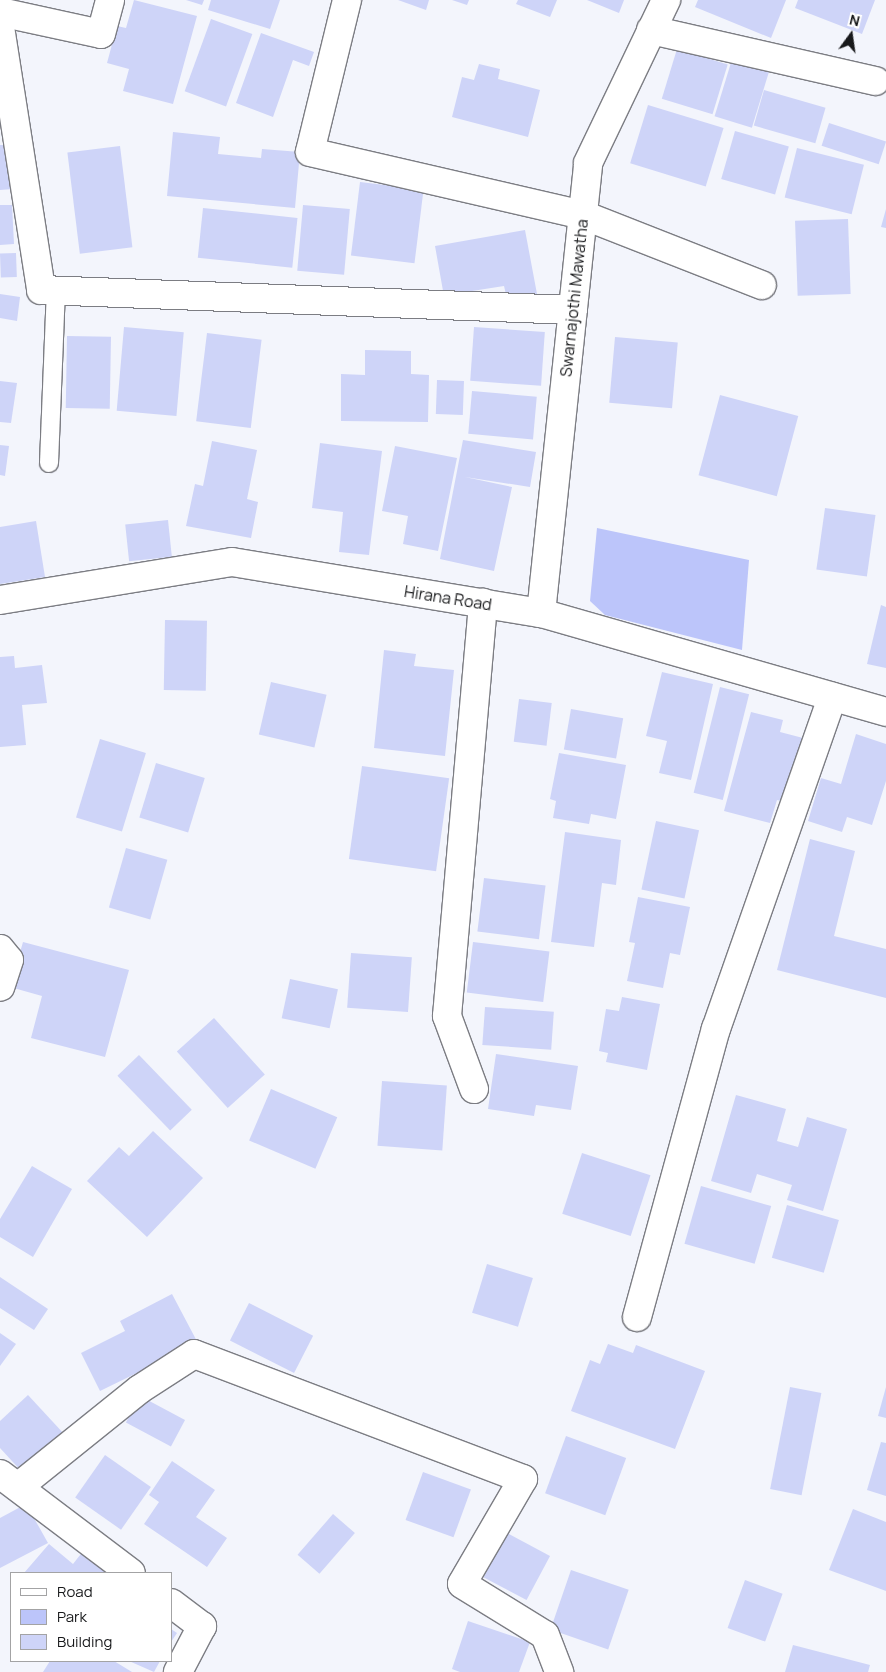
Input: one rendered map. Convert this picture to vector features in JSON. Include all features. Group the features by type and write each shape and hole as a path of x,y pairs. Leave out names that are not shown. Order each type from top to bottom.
{"street":[{"path":"0,12 101,34 110,0"},
{"path":"347,0 310,152 583,215 762,285"},
{"name":"Swarnajothi Mawatha","path":"541,613 588,163 666,0"},
{"path":"0,27 41,290 573,310"},
{"path":"651,30 875,81"},
{"name":"Hirana Road","path":"0,600 232,562 541,613 886,712"},
{"path":"474,1089 447,1016 483,603"},
{"path":"637,1317 716,1029 832,697"},
{"path":"0,949 9,960 0,987"},
{"path":"130,1572 9,1481 140,1389 194,1354 523,1479 462,1584 545,1635 559,1672"},
{"path":"172,1604 202,1626 178,1672"}],"lane":[{"path":"49,463 56,290"}],"green space":[{"path":"597,528 749,560 742,650 605,615 590,601"}],"building":[{"path":"134,0 197,16 173,104 123,91 129,69 107,63 117,26 126,28"},
{"path":"186,0 204,0 202,5"},
{"path":"211,0 280,0 270,29 208,10"},
{"path":"398,0 429,0 426,10"},
{"path":"452,0 469,0 467,5"},
{"path":"518,0 557,0 550,17 516,4"},
{"path":"587,0 624,0 619,13"},
{"path":"698,0 786,0 771,38 695,7"},
{"path":"798,0 875,0 862,34 795,8"},
{"path":"211,19 252,34 226,106 185,91"},
{"path":"261,33 314,52 309,66 293,60 273,117 236,103"},
{"path":"677,49 728,64 712,114 662,99"},
{"path":"733,56 770,67 752,128 715,116"},
{"path":"479,64 500,69 498,79 540,90 528,137 452,117 462,77 474,80"},
{"path":"764,90 826,108 815,143 754,126"},
{"path":"648,105 724,128 706,186 630,163"},
{"path":"829,123 886,142 879,164 822,146"},
{"path":"735,131 789,146 775,194 721,179"},
{"path":"173,132 220,137 218,154 261,158 262,149 300,152 295,208 167,196"},
{"path":"0,145 10,145 13,189 0,190"},
{"path":"120,146 132,247 80,254 67,152"},
{"path":"797,148 864,165 852,214 785,197"},
{"path":"360,182 424,190 415,263 351,255"},
{"path":"0,205 12,205 14,244 0,245"},
{"path":"303,205 350,209 344,275 297,271"},
{"path":"203,208 297,218 292,268 198,258"},
{"path":"886,209 886,228 881,227"},
{"path":"848,219 851,294 798,296 795,221"},
{"path":"525,230 537,294 507,299 504,286 472,291 473,297 445,302 435,246"},
{"path":"16,253 17,277 1,278 0,254"},
{"path":"0,294 20,297 17,321 0,318"},
{"path":"124,327 184,332 176,416 117,411"},
{"path":"474,327 545,332 541,386 470,381"},
{"path":"207,333 262,340 251,428 196,421"},
{"path":"67,336 111,337 110,409 66,408"},
{"path":"615,337 678,342 672,408 609,403"},
{"path":"365,350 411,351 411,374 429,375 428,422 341,421 341,374 365,375"},
{"path":"437,380 464,381 463,415 436,414"},
{"path":"0,381 17,383 11,423 0,422"},
{"path":"472,391 537,397 533,440 468,434"},
{"path":"720,395 798,416 777,496 699,475"},
{"path":"463,440 536,452 530,487 465,477 512,487 494,571 440,559"},
{"path":"212,441 257,450 247,499 258,502 251,538 186,526 195,484 203,486"},
{"path":"320,443 382,451 369,555 339,552 343,512 312,508"},
{"path":"0,445 9,446 5,476 0,475"},
{"path":"395,446 457,458 438,551 403,544 408,516 382,511"},
{"path":"825,508 876,515 867,576 816,569"},
{"path":"168,520 172,557 129,561 125,524"},
{"path":"36,521 45,577 0,584 0,527"},
{"path":"881,605 886,607 886,668 867,664"},
{"path":"165,620 207,621 206,691 164,690"},
{"path":"384,650 416,654 414,666 454,670 445,756 374,748"},
{"path":"14,656 15,668 42,665 47,703 22,705 26,745 0,747 0,657"},
{"path":"662,672 713,684 691,780 659,773 667,741 646,736"},
{"path":"271,682 327,695 314,747 259,735"},
{"path":"720,687 749,694 723,800 694,793"},
{"path":"519,699 552,703 547,746 514,742"},
{"path":"571,709 623,718 616,759 564,749"},
{"path":"751,712 783,720 780,732 803,738 785,802 777,800 770,823 724,811"},
{"path":"856,734 886,744 886,781 872,825 847,817 842,832 808,821 821,778 841,784"},
{"path":"100,739 146,753 122,831 76,817"},
{"path":"559,753 626,765 616,819 591,814 589,824 553,818 556,801 550,799"},
{"path":"156,763 205,778 188,832 139,818"},
{"path":"362,766 449,778 436,871 349,859"},
{"path":"656,821 699,830 684,899 641,889"},
{"path":"565,832 621,840 616,885 602,883 594,947 551,942"},
{"path":"810,839 855,851 834,936 886,949 886,998 777,970"},
{"path":"126,848 167,860 150,919 109,908"},
{"path":"484,878 546,886 539,939 477,932"},
{"path":"638,897 690,907 680,955 670,953 663,988 627,981 635,943 629,942"},
{"path":"23,942 129,970 105,1057 31,1038 42,996 10,987"},
{"path":"473,942 549,951 543,1002 467,993"},
{"path":"351,953 412,957 408,1012 347,1008"},
{"path":"290,979 338,989 330,1028 282,1018"},
{"path":"622,997 660,1004 647,1070 606,1062 608,1053 599,1051 606,1009 619,1011"},
{"path":"485,1007 554,1012 551,1050 482,1045"},
{"path":"214,1018 265,1074 228,1108 177,1051"},
{"path":"496,1054 578,1066 571,1110 536,1105 534,1116 488,1109"},
{"path":"139,1055 192,1110 170,1131 117,1076"},
{"path":"382,1081 447,1086 442,1150 377,1146"},
{"path":"271,1089 337,1117 315,1169 249,1141"},
{"path":"736,1095 786,1109 777,1141 798,1147 807,1117 847,1129 823,1211 787,1200 792,1185 757,1174 751,1193 711,1181"},
{"path":"153,1131 203,1178 147,1237 87,1181 119,1147 129,1156"},
{"path":"582,1153 650,1175 631,1236 562,1214"},
{"path":"32,1166 72,1189 33,1257 0,1237 0,1219"},
{"path":"701,1186 771,1206 755,1264 684,1244"},
{"path":"787,1205 839,1220 824,1273 772,1258"},
{"path":"487,1264 533,1278 518,1327 472,1313"},
{"path":"0,1277 48,1309 34,1330 0,1308"},
{"path":"172,1294 200,1347 148,1374 145,1369 100,1391 81,1353 125,1331 120,1321"},
{"path":"249,1303 313,1336 294,1373 230,1340"},
{"path":"0,1333 16,1344 0,1366"},
{"path":"608,1344 633,1353 636,1345 705,1371 675,1449 571,1411 590,1360 600,1364"},
{"path":"790,1387 821,1393 802,1495 770,1489"},
{"path":"886,1387 886,1418 878,1416"},
{"path":"28,1395 65,1435 23,1473 0,1448 0,1421"},
{"path":"140,1396 185,1420 171,1446 126,1422"},
{"path":"566,1436 626,1458 605,1515 545,1493"},
{"path":"881,1442 886,1443 886,1496 867,1490"},
{"path":"105,1455 151,1487 121,1530 75,1498"},
{"path":"172,1461 215,1490 196,1517 227,1538 207,1567 144,1524 159,1502 149,1495"},
{"path":"423,1472 471,1489 453,1537 406,1520"},
{"path":"26,1504 48,1543 0,1568 0,1518"},
{"path":"853,1509 886,1522 886,1591 829,1570"},
{"path":"333,1514 355,1533 319,1574 298,1555"},
{"path":"505,1532 550,1556 527,1600 482,1576"},
{"path":"49,1544 73,1564 84,1550 110,1572 25,1572"},
{"path":"571,1570 629,1590 608,1649 550,1630"},
{"path":"745,1580 783,1594 765,1642 728,1628"},
{"path":"468,1621 530,1642 519,1672 460,1672 452,1669"},
{"path":"172,1630 177,1633 172,1640"},
{"path":"793,1645 870,1665 868,1672 785,1672"},
{"path":"49,1662 116,1662 132,1672 43,1672"},
{"path":"131,1662 159,1662 154,1672"}]}
